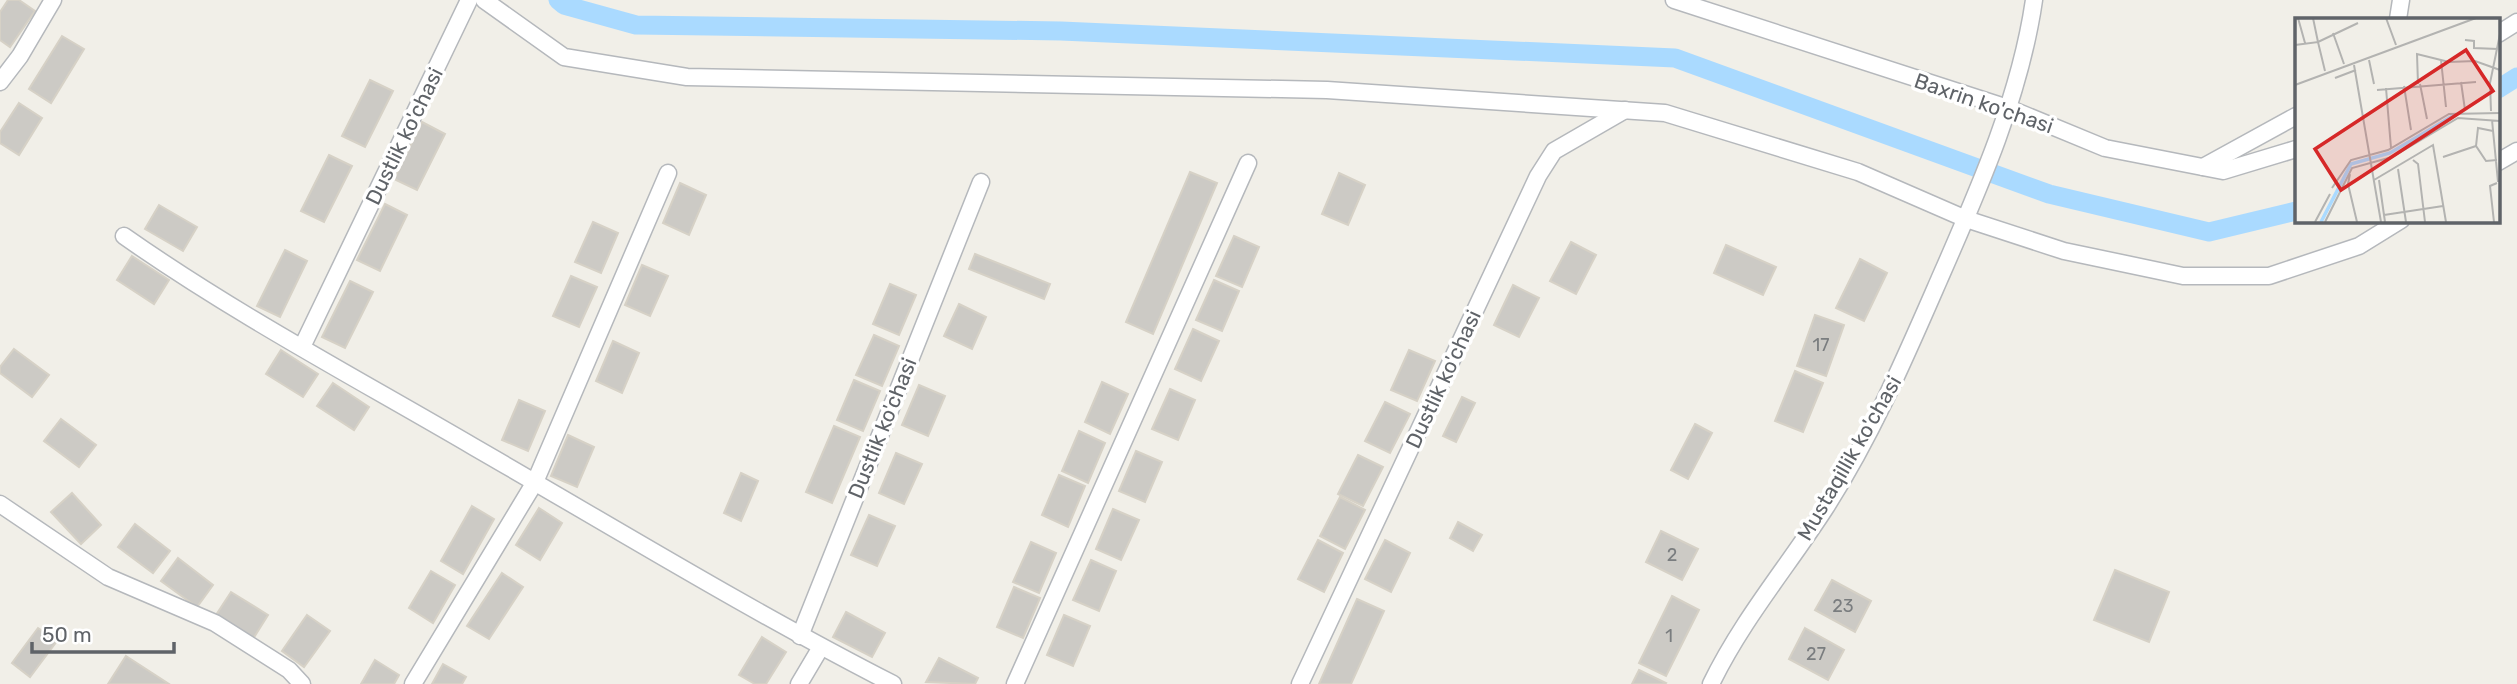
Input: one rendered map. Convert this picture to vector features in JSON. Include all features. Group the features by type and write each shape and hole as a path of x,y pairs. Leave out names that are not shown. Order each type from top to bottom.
{"street":[{"path":"0,82 20,56 53,0"},
{"name":"Dustlik ko'chasi","path":"302,347 469,0"},
{"path":"484,0 564,57 687,76 1327,90 1665,113 1858,172 1966,219 2063,251 2183,276 2269,276 2359,246 2398,222"},
{"name":"Baxrin ko'chasi","path":"1674,0 2008,108 2105,148 2222,171 2295,150"},
{"name":"Mustaqillik ko'chasi","path":"1711,684 1728,649 1826,506 1887,398 1966,219 2008,108 2034,0"},
{"path":"2398,18 2402,0"},
{"path":"2500,33 2517,22"},
{"name":"Dustlik ko'chasi","path":"1300,684 1538,176 1554,151 1626,110"},
{"path":"2203,167 2295,117"},
{"path":"2500,161 2517,150"},
{"path":"1015,684 1248,163"},
{"path":"414,684 535,482 668,173"},
{"name":"Dustlik ko'chasi","path":"800,636 981,182"},
{"path":"124,236 178,274 302,347 800,636 893,684"},
{"path":"0,504 108,577 215,623 289,670 302,684"},
{"path":"799,684 821,647"}],"building":[{"path":"8,0 19,0 35,11 10,47 0,40 0,12"},
{"path":"62,36 84,49 51,103 29,89"},
{"path":"370,80 393,91 365,147 342,136"},
{"path":"19,103 42,118 19,155 0,143 0,132"},
{"path":"422,122 445,134 417,190 394,179"},
{"path":"329,155 352,166 324,222 301,211"},
{"path":"1190,172 1217,183 1153,334 1126,322"},
{"path":"1339,173 1365,185 1348,225 1322,214"},
{"path":"680,183 706,195 689,235 663,223"},
{"path":"385,204 407,215 380,271 357,260"},
{"path":"159,205 197,227 183,251 145,229"},
{"path":"593,222 618,233 601,273 575,262"},
{"path":"1234,236 1259,247 1242,287 1216,276"},
{"path":"1571,242 1596,255 1576,294 1550,281"},
{"path":"1726,245 1776,267 1763,295 1714,273"},
{"path":"285,250 307,261 280,317 257,306"},
{"path":"975,254 1050,284 1044,299 969,269"},
{"path":"132,256 169,280 154,304 117,280"},
{"path":"1860,259 1887,273 1864,321 1836,308"},
{"path":"642,265 668,276 650,316 625,305"},
{"path":"571,276 597,287 579,327 553,316"},
{"path":"1214,280 1239,291 1222,331 1196,320"},
{"path":"350,281 373,292 345,348 322,337"},
{"path":"890,284 916,295 899,335 873,324"},
{"path":"1513,285 1539,298 1519,337 1494,325"},
{"path":"959,304 986,317 972,349 944,336"},
{"path":"1815,315 1844,325 1826,376 1797,366"},
{"path":"1193,329 1219,341 1201,381 1175,369"},
{"path":"874,335 899,346 882,386 856,375"},
{"path":"613,341 639,353 622,393 596,381"},
{"path":"14,349 49,375 32,397 0,373 0,367"},
{"path":"281,350 318,374 303,397 266,374"},
{"path":"1409,350 1435,361 1417,401 1391,390"},
{"path":"1795,371 1823,383 1803,432 1775,421"},
{"path":"854,380 880,391 863,431 837,420"},
{"path":"1102,382 1128,394 1110,434 1085,422"},
{"path":"333,383 369,407 354,430 317,406"},
{"path":"919,385 945,396 928,436 902,425"},
{"path":"1170,389 1195,400 1178,440 1152,429"},
{"path":"1462,397 1475,403 1456,442 1443,436"},
{"path":"519,400 545,411 528,451 502,440"},
{"path":"1385,402 1410,414 1390,453 1365,441"},
{"path":"61,419 96,445 79,467 44,441"},
{"path":"1695,424 1712,433 1688,479 1671,470"},
{"path":"834,426 860,437 832,503 806,492"},
{"path":"1079,431 1105,443 1088,483 1062,471"},
{"path":"568,435 594,447 577,487 551,476"},
{"path":"1136,451 1162,462 1145,502 1119,491"},
{"path":"896,453 922,464 904,504 879,493"},
{"path":"1358,455 1383,467 1363,506 1338,494"},
{"path":"741,473 758,481 741,521 724,513"},
{"path":"1059,475 1085,486 1068,527 1042,515"},
{"path":"72,493 101,525 81,544 51,512"},
{"path":"1340,497 1365,510 1345,549 1320,536"},
{"path":"472,506 494,519 463,574 441,561"},
{"path":"539,508 562,523 540,560 516,545"},
{"path":"1113,509 1139,520 1121,560 1096,549"},
{"path":"869,515 895,526 877,566 851,555"},
{"path":"1458,522 1482,535 1473,551 1450,538"},
{"path":"135,524 170,551 153,573 118,547"},
{"path":"1661,531 1698,549 1682,580 1646,562"},
{"path":"1318,540 1343,553 1324,592 1298,579"},
{"path":"1385,540 1410,553 1391,592 1365,579"},
{"path":"1031,542 1056,553 1039,593 1013,582"},
{"path":"178,558 213,585 197,607 161,581"},
{"path":"1091,560 1116,571 1099,611 1073,600"},
{"path":"2115,570 2169,592 2149,642 2094,620"},
{"path":"431,571 455,585 433,623 409,608"},
{"path":"502,573 523,587 489,639 467,626"},
{"path":"1832,580 1871,601 1855,632 1815,610"},
{"path":"1014,587 1040,598 1023,638 997,627"},
{"path":"231,592 268,615 253,639 216,615"},
{"path":"1672,596 1699,610 1666,676 1639,663"},
{"path":"1357,599 1384,611 1351,684 1319,684"},
{"path":"846,612 885,633 872,657 833,637"},
{"path":"307,615 330,631 304,667 282,651"},
{"path":"1064,615 1090,626 1073,666 1047,655"},
{"path":"38,628 57,641 30,677 12,663"},
{"path":"1805,628 1844,650 1828,680 1789,659"},
{"path":"762,637 786,652 766,684 755,684 739,675"},
{"path":"126,656 169,684 108,684"},
{"path":"939,658 978,678 975,684 926,682"},
{"path":"375,660 399,675 394,684 361,684"},
{"path":"443,664 466,677 462,684 432,684"},
{"path":"1639,670 1666,683 1632,684"}],"waterway":[{"path":"558,0 564,5 636,25 1061,31 1675,58 2049,194 2209,232 2295,211"},
{"path":"2500,88 2517,77"}]}
